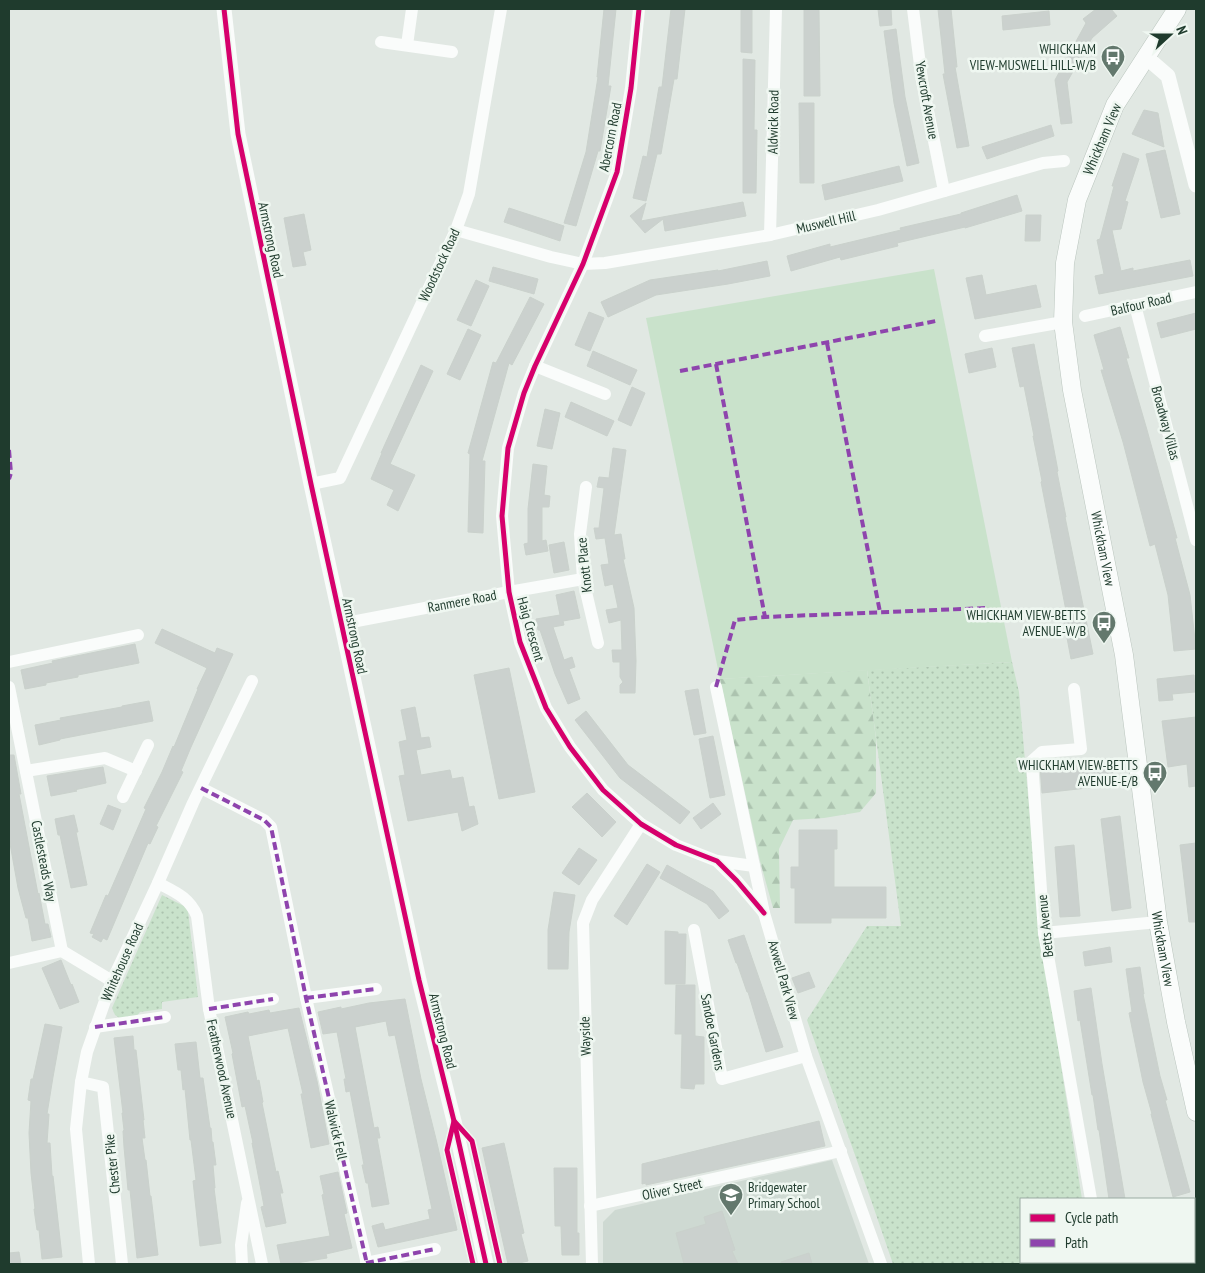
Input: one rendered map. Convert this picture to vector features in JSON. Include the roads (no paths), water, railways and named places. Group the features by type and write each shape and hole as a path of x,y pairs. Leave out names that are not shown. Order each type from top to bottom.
{"main road":[{"name":"Whickham View","path":"1177,9 1115,105 1077,200 1065,262 1063,322 1072,390 1124,655 1158,922 1176,1022 1196,1112"}],"street":[{"name":"Armstrong Road","path":"224,9 238,134 310,484 418,980 454,1121 486,1264"},
{"path":"407,45 412,9"},
{"name":"Woodstock Road","path":"310,484 340,478 456,230 469,194 501,9"},
{"name":"Abercorn Road","path":"584,264 617,172 631,88 639,9"},
{"name":"Aldwick Road","path":"770,235 776,9"},
{"name":"Yewcroft Avenue","path":"913,9 922,81 944,191"},
{"path":"381,42 452,52"},
{"path":"1146,57 1168,76 1196,185"},
{"name":"Muswell Hill","path":"456,230 551,257 584,264 605,263 770,235 878,210 1043,163 1064,161"},
{"name":"Haig Crescent","path":"584,264 535,366 524,393 508,448 502,516 509,592 520,642 546,708 570,747 603,790 641,824 676,845 717,862 737,881 764,913"},
{"name":"Balfour Road","path":"1086,316 1196,292"},
{"name":"Broadway Villas","path":"1135,306 1196,540"},
{"path":"985,336 1063,322"},
{"path":"535,366 605,394"},
{"name":"Knott Place","path":"586,488 580,534 584,580 598,643"},
{"name":"Ranmere Road","path":"341,624 509,592 584,580"},
{"path":"9,662 138,636"},
{"name":"Whitehouse Road","path":"89,1264 76,1129 81,1082 87,1052 112,981 252,681"},
{"name":"Castlesteads Way","path":"9,687 62,951"},
{"name":"Axwell Park View","path":"716,687 764,913 806,1056 881,1264"},
{"name":"Betts Avenue","path":"1074,689 1081,749 1042,752 1032,761 1044,932 1090,1198"},
{"path":"123,798 148,745"},
{"path":"26,771 105,758 136,771"},
{"name":"Walwick Fell","path":"201,788 264,820 271,827 306,995 366,1263 435,1249"},
{"name":"Wayside","path":"592,1264 583,922 592,900 641,824"},
{"path":"717,862 754,866"},
{"path":"158,883 187,899 194,907 198,916 209,1008"},
{"path":"1044,932 1158,922"},
{"name":"Sandoe Gardens","path":"694,930 722,1078 806,1056"},
{"path":"9,963 62,951 112,981"},
{"path":"306,995 376,989"},
{"name":"Featherwood Avenue","path":"262,1264 209,1008 274,999"},
{"path":"95,1027 166,1016"},
{"name":"Chester Pike","path":"81,1082 103,1087 122,1264"},
{"name":"Oliver Street","path":"590,1206 841,1151"},
{"name":"Featherwood Avenue","path":"242,1264 241,1245 248,1193"}],"place":[{"name":"WHICKHAM VIEW-MUSWELL HILL-W/B","path":"1113,78"},
{"name":"WHICKHAM VIEW-BETTS AVENUE-W/B","path":"1104,644"},
{"name":"WHICKHAM VIEW-BETTS AVENUE-E/B","path":"1155,794"},
{"name":"Bridgewater Primary School","path":"731,1216"}]}
